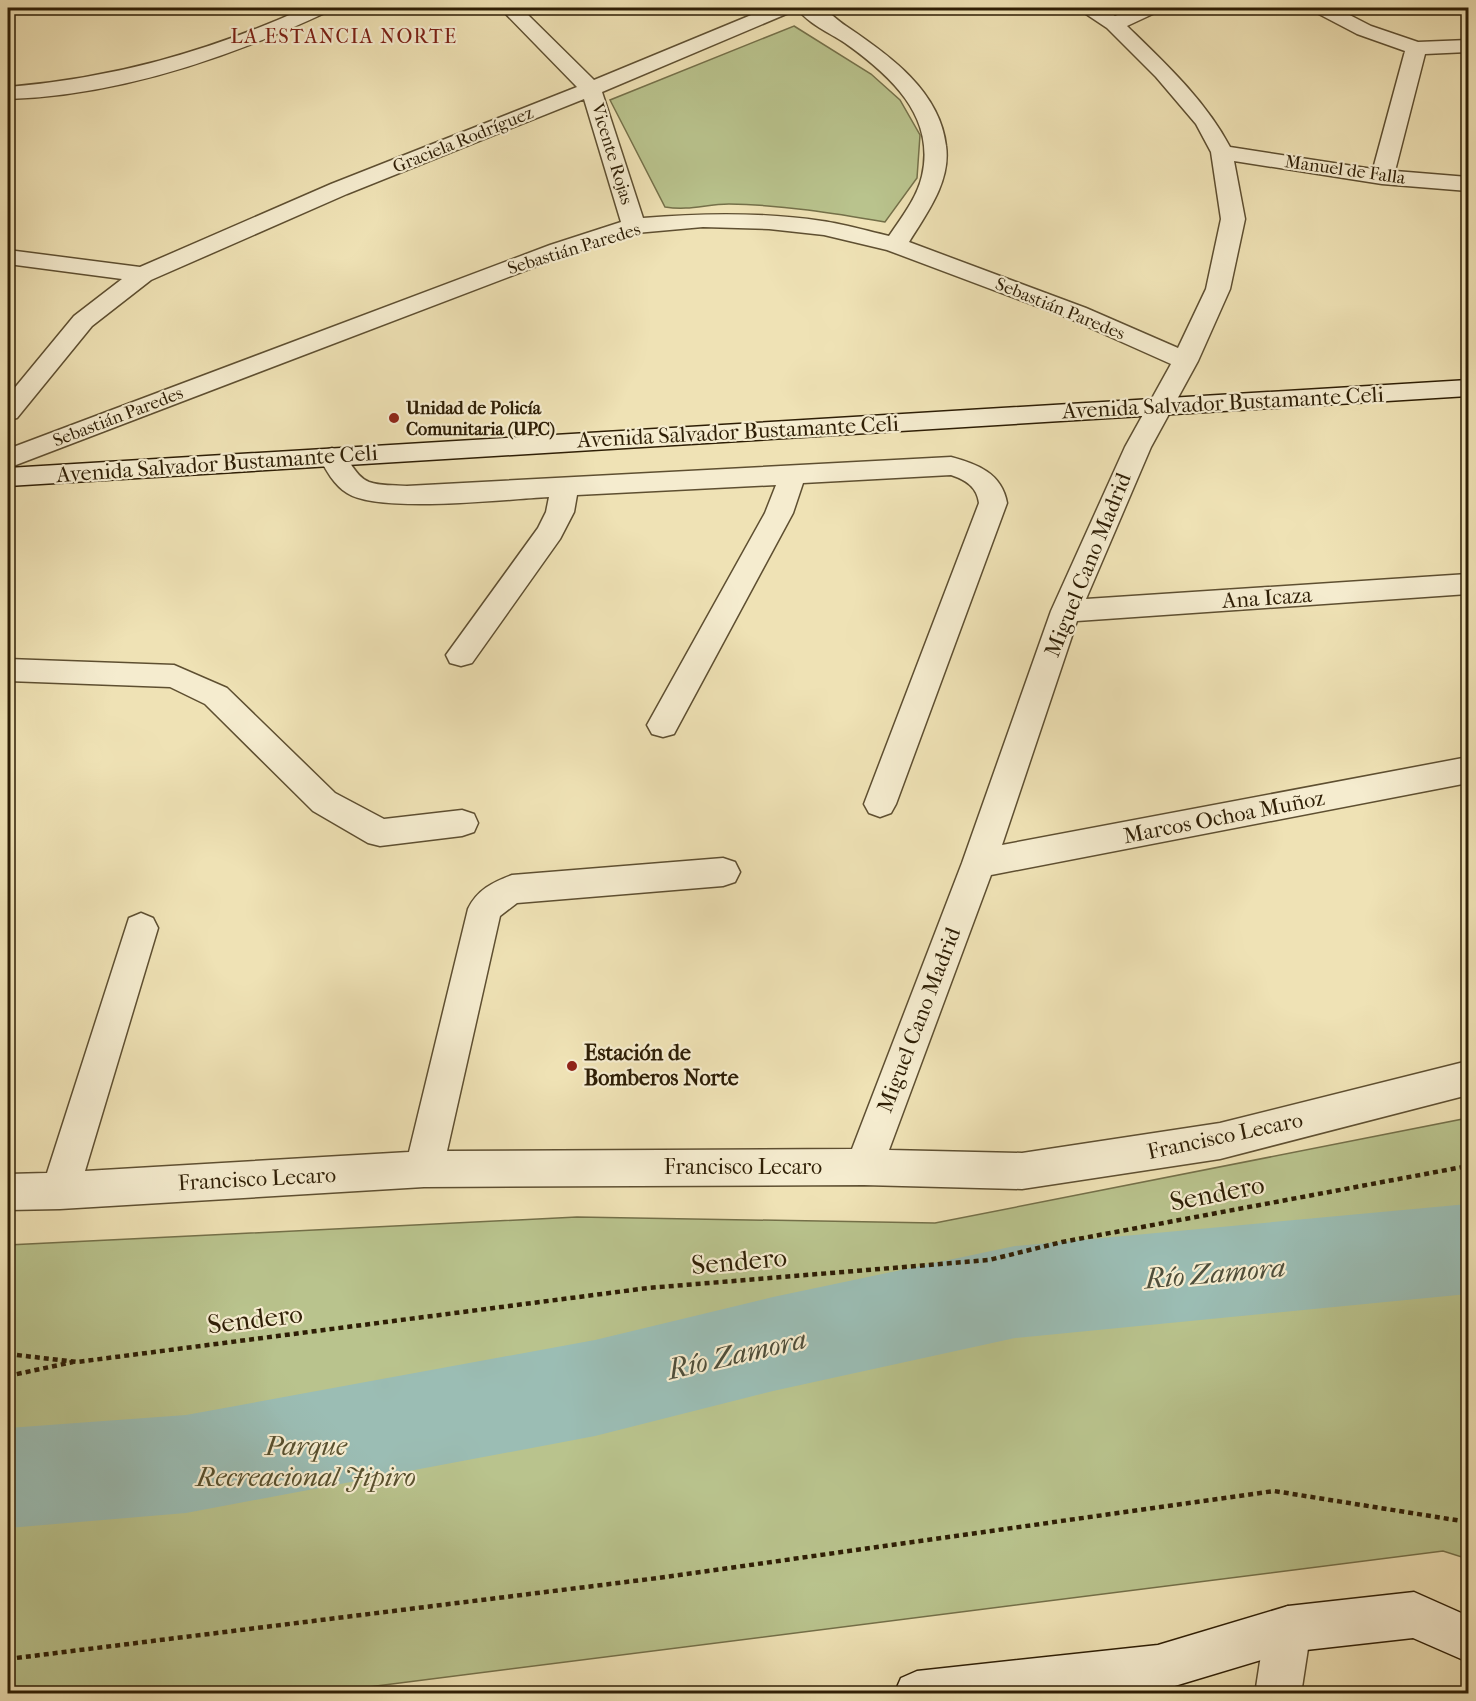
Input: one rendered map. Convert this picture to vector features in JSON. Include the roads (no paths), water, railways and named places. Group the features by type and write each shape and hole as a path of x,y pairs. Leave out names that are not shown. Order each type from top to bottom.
{"street":[{"path":"8,93 29,93 104,80 168,65 279,28 320,8"},
{"name":"Vicente Rojas","path":"510,8 591,89 634,226"},
{"name":"Graciela Rodríguez","path":"8,412 83,321 143,275 339,189 591,89 784,8"},
{"path":"807,8 894,70 926,110 937,143 933,178 895,245"},
{"name":"Miguel Cano Madrid","path":"864,1167 979,863 1066,611 1138,447 1185,361 1218,289 1233,219 1222,152 1206,122 1163,73 1114,24 1090,8"},
{"path":"1114,24 1150,8"},
{"path":"1322,8 1364,30 1416,48 1468,46"},
{"path":"1382,177 1416,48"},
{"name":"Manuel de Falla","path":"1222,152 1382,177 1468,184"},
{"name":"Sebastián Paredes","path":"8,459 558,250 634,226 703,220 769,222 824,228 895,245 1077,313 1185,361"},
{"path":"8,257 143,275"},
{"name":"Avenida Salvador Bustamante Celi","path":"8,477 1468,388"},
{"path":"332,457 348,482 365,492 407,495 951,466 975,474 989,488 993,503 880,804"},
{"path":"663,725 779,513 788,493 790,475"},
{"path":"461,655 550,532 560,513 564,487"},
{"name":"Ana Icaza","path":"1066,611 1468,584"},
{"path":"8,670 174,676 216,696 324,802 380,833 462,823"},
{"name":"Marcos Ochoa Muñoz","path":"979,863 1466,776"},
{"path":"424,1169 485,909 496,897 512,889 723,872"},
{"path":"60,1191 141,928"},
{"name":"Francisco Lecaro","path":"8,1192 60,1191 424,1169 864,1167 1022,1171 1220,1141 1468,1078"},
{"path":"917,1694 1142,1681 1288,1629 1414,1616 1468,1639"},
{"path":"1278,1694 1288,1629"}],"waterway":[{"name":"Río Zamora","path":"8,1478 186,1464 595,1388 773,1344 1015,1292 1468,1249"}],"place":[{"name":"Unidad de Policía Comunitaria (UPC)","path":"394,418"},
{"name":"Estación de Bomberos Norte","path":"572,1066"}],"district":[{"name":"LA ESTANCIA NORTE","path":"344,36"}],"park label":[{"name":"Parque Recreacional Jipiro","path":"306,1462"}]}
